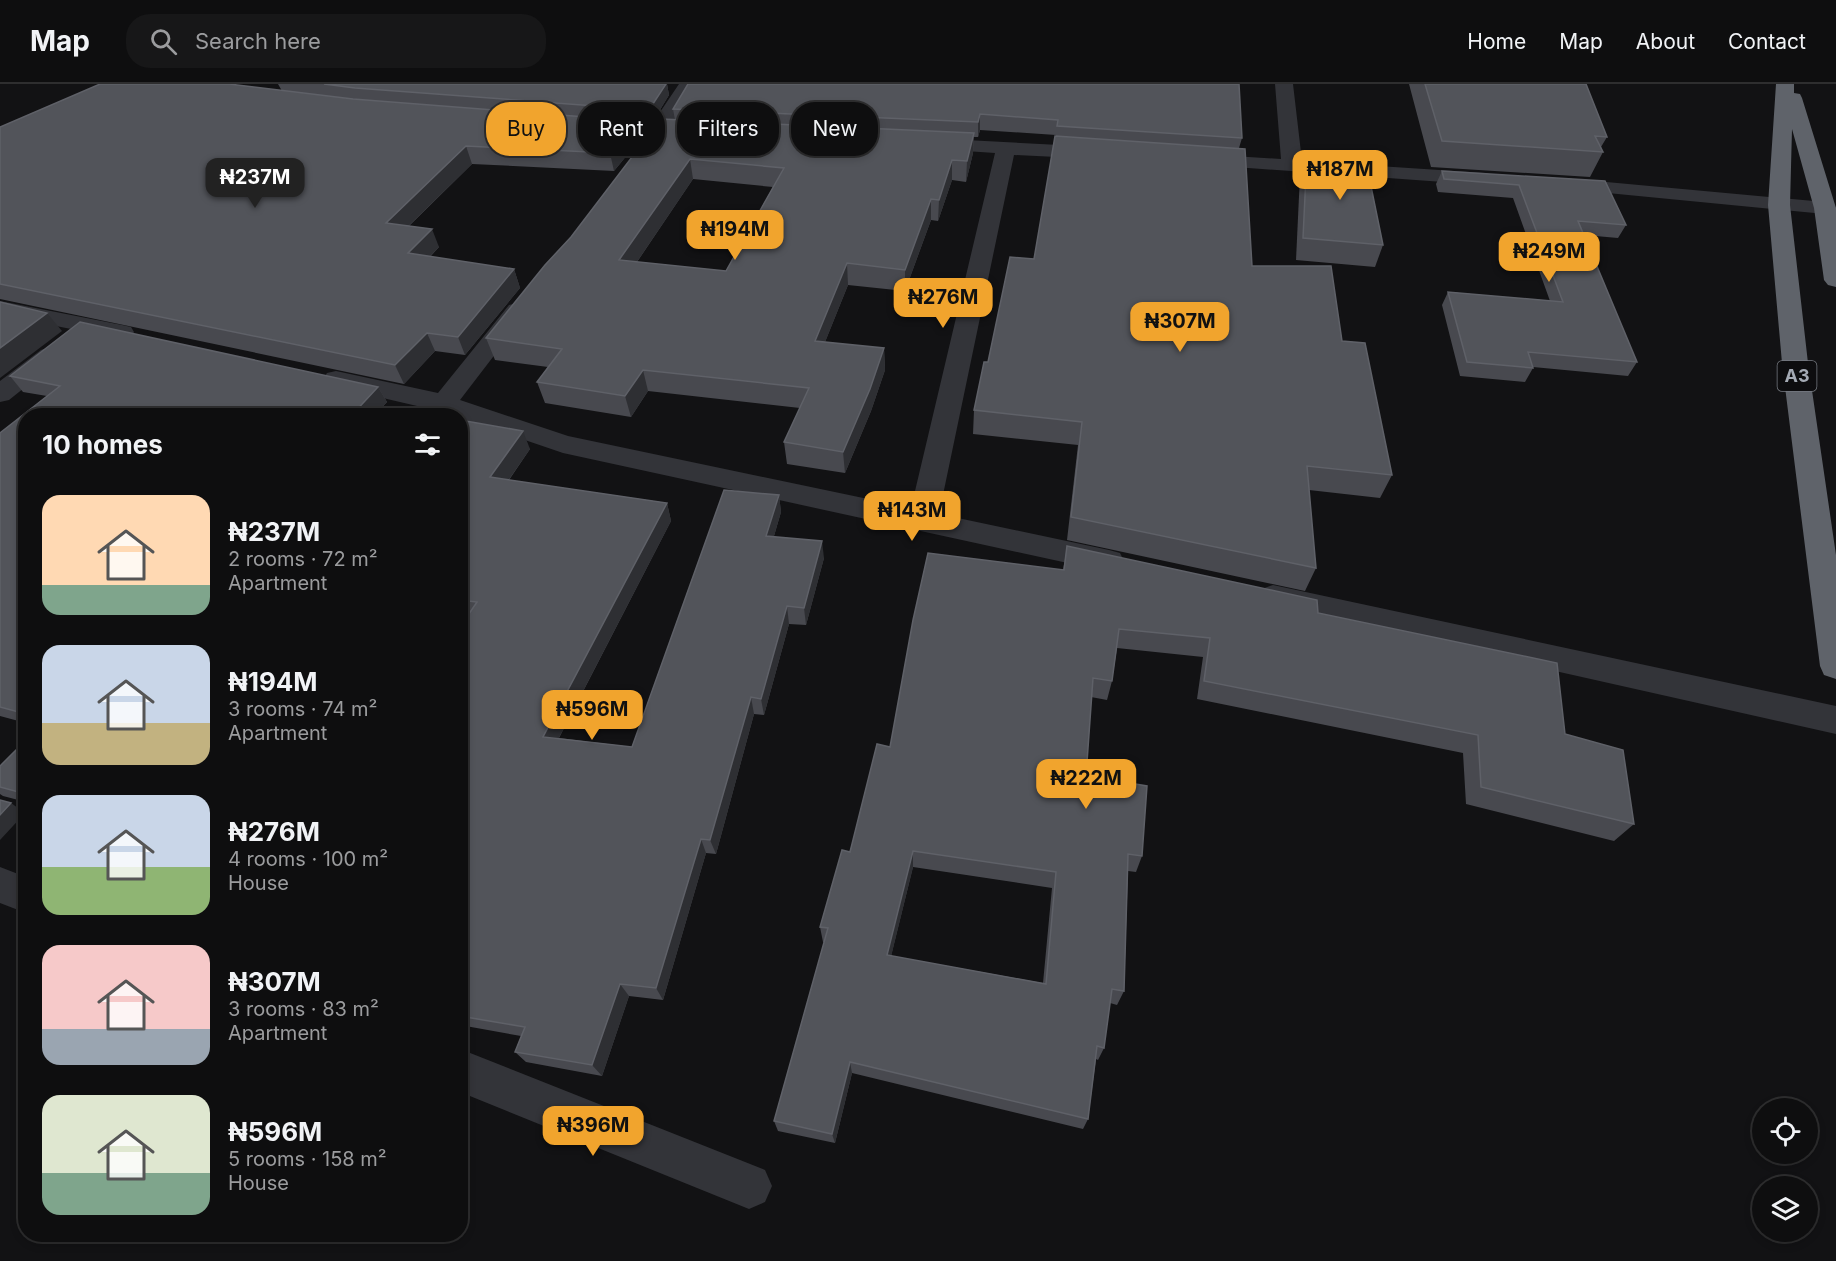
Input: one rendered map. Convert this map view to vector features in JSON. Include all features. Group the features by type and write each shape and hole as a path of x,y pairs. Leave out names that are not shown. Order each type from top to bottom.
{"highway":[{"name":"A3","path":"1787,84 1779,205 1795,363 1836,666"},
{"name":"A3","path":"1787,84 1825,208 1836,280"}],"street":[{"path":"665,121 688,84"},
{"path":"1284,84 1292,166"},
{"path":"910,143 1113,154"},
{"path":"923,521 1006,147"},
{"path":"1185,159 1503,180"},
{"path":"1550,183 1825,208"},
{"path":"444,403 533,290"},
{"path":"0,308 146,337"},
{"path":"0,394 89,325"},
{"path":"306,373 459,408"},
{"path":"468,411 563,444 1133,567"},
{"path":"1251,592 1836,720"},
{"path":"0,885 18,892"},
{"path":"468,1073 749,1186"}],"building":[{"path":"100,84 229,84 353,99 486,109 486,147 466,146 386,223 432,229 408,253 514,269 458,337 427,333 395,365 0,284 0,127"},
{"path":"324,84 666,84 654,102 578,102 578,105"},
{"path":"688,84 1239,84 1242,138 1057,126 1058,120 980,114 978,122 878,118 878,102 791,102 791,114 779,114 779,102 677,102"},
{"path":"1425,84 1586,84 1607,137 1595,136 1603,152 1442,141"},
{"path":"566,116 578,116 578,151 566,151"},
{"path":"665,119 677,120 677,156 779,156 779,124 791,125 791,156 878,156 878,129 974,133 967,161 952,160 939,200 931,199 905,270 847,263 815,341 884,348 870,389 843,452 784,442 809,388 643,370 625,396 537,382 562,349 486,338 545,265 571,237 633,156 665,156","holes":["690,159 784,168 726,271 619,260"]},
{"path":"1055,136 1245,149 1252,266 1331,266 1342,341 1365,343 1392,475 1307,466 1316,568 1071,517 1082,422 974,410 984,362 988,362 1010,257 1034,259"},
{"path":"1307,154 1365,157 1383,245 1303,238"},
{"path":"1442,171 1605,181 1626,225 1578,221 1637,362 1528,352 1533,368 1467,362 1448,292 1563,302 1519,185 1444,179"},
{"path":"0,302 47,313 0,348"},
{"path":"80,322 378,387 358,408 32,408 60,386 10,376"},
{"path":"18,419 18,712 0,707 0,433"},
{"path":"468,421 523,431 490,477 667,503 543,737 632,747 724,490 779,495 766,536 822,541 804,608 787,606 761,699 751,697 710,840 701,839 656,988 620,984 592,1065 515,1052 525,1027 468,1017 468,615 477,602 468,601"},
{"path":"1067,546 1317,600 1318,613 1557,663 1565,734 1623,750 1634,824 1481,787 1478,735 1204,681 1210,638 1119,629 1112,681 1093,678 1086,776 1147,786 1142,856 1128,854 1124,991 1112,989 1104,1048 1097,1046 1088,1119 850,1062 832,1134 774,1121 828,928 820,927 842,850 850,852 877,744 890,747 913,620 928,553 1064,570","holes":["913,851 1056,872 1046,984 887,955"]},
{"path":"18,748 18,792 0,787 0,766"},
{"path":"0,800 11,803 0,815"}]}
